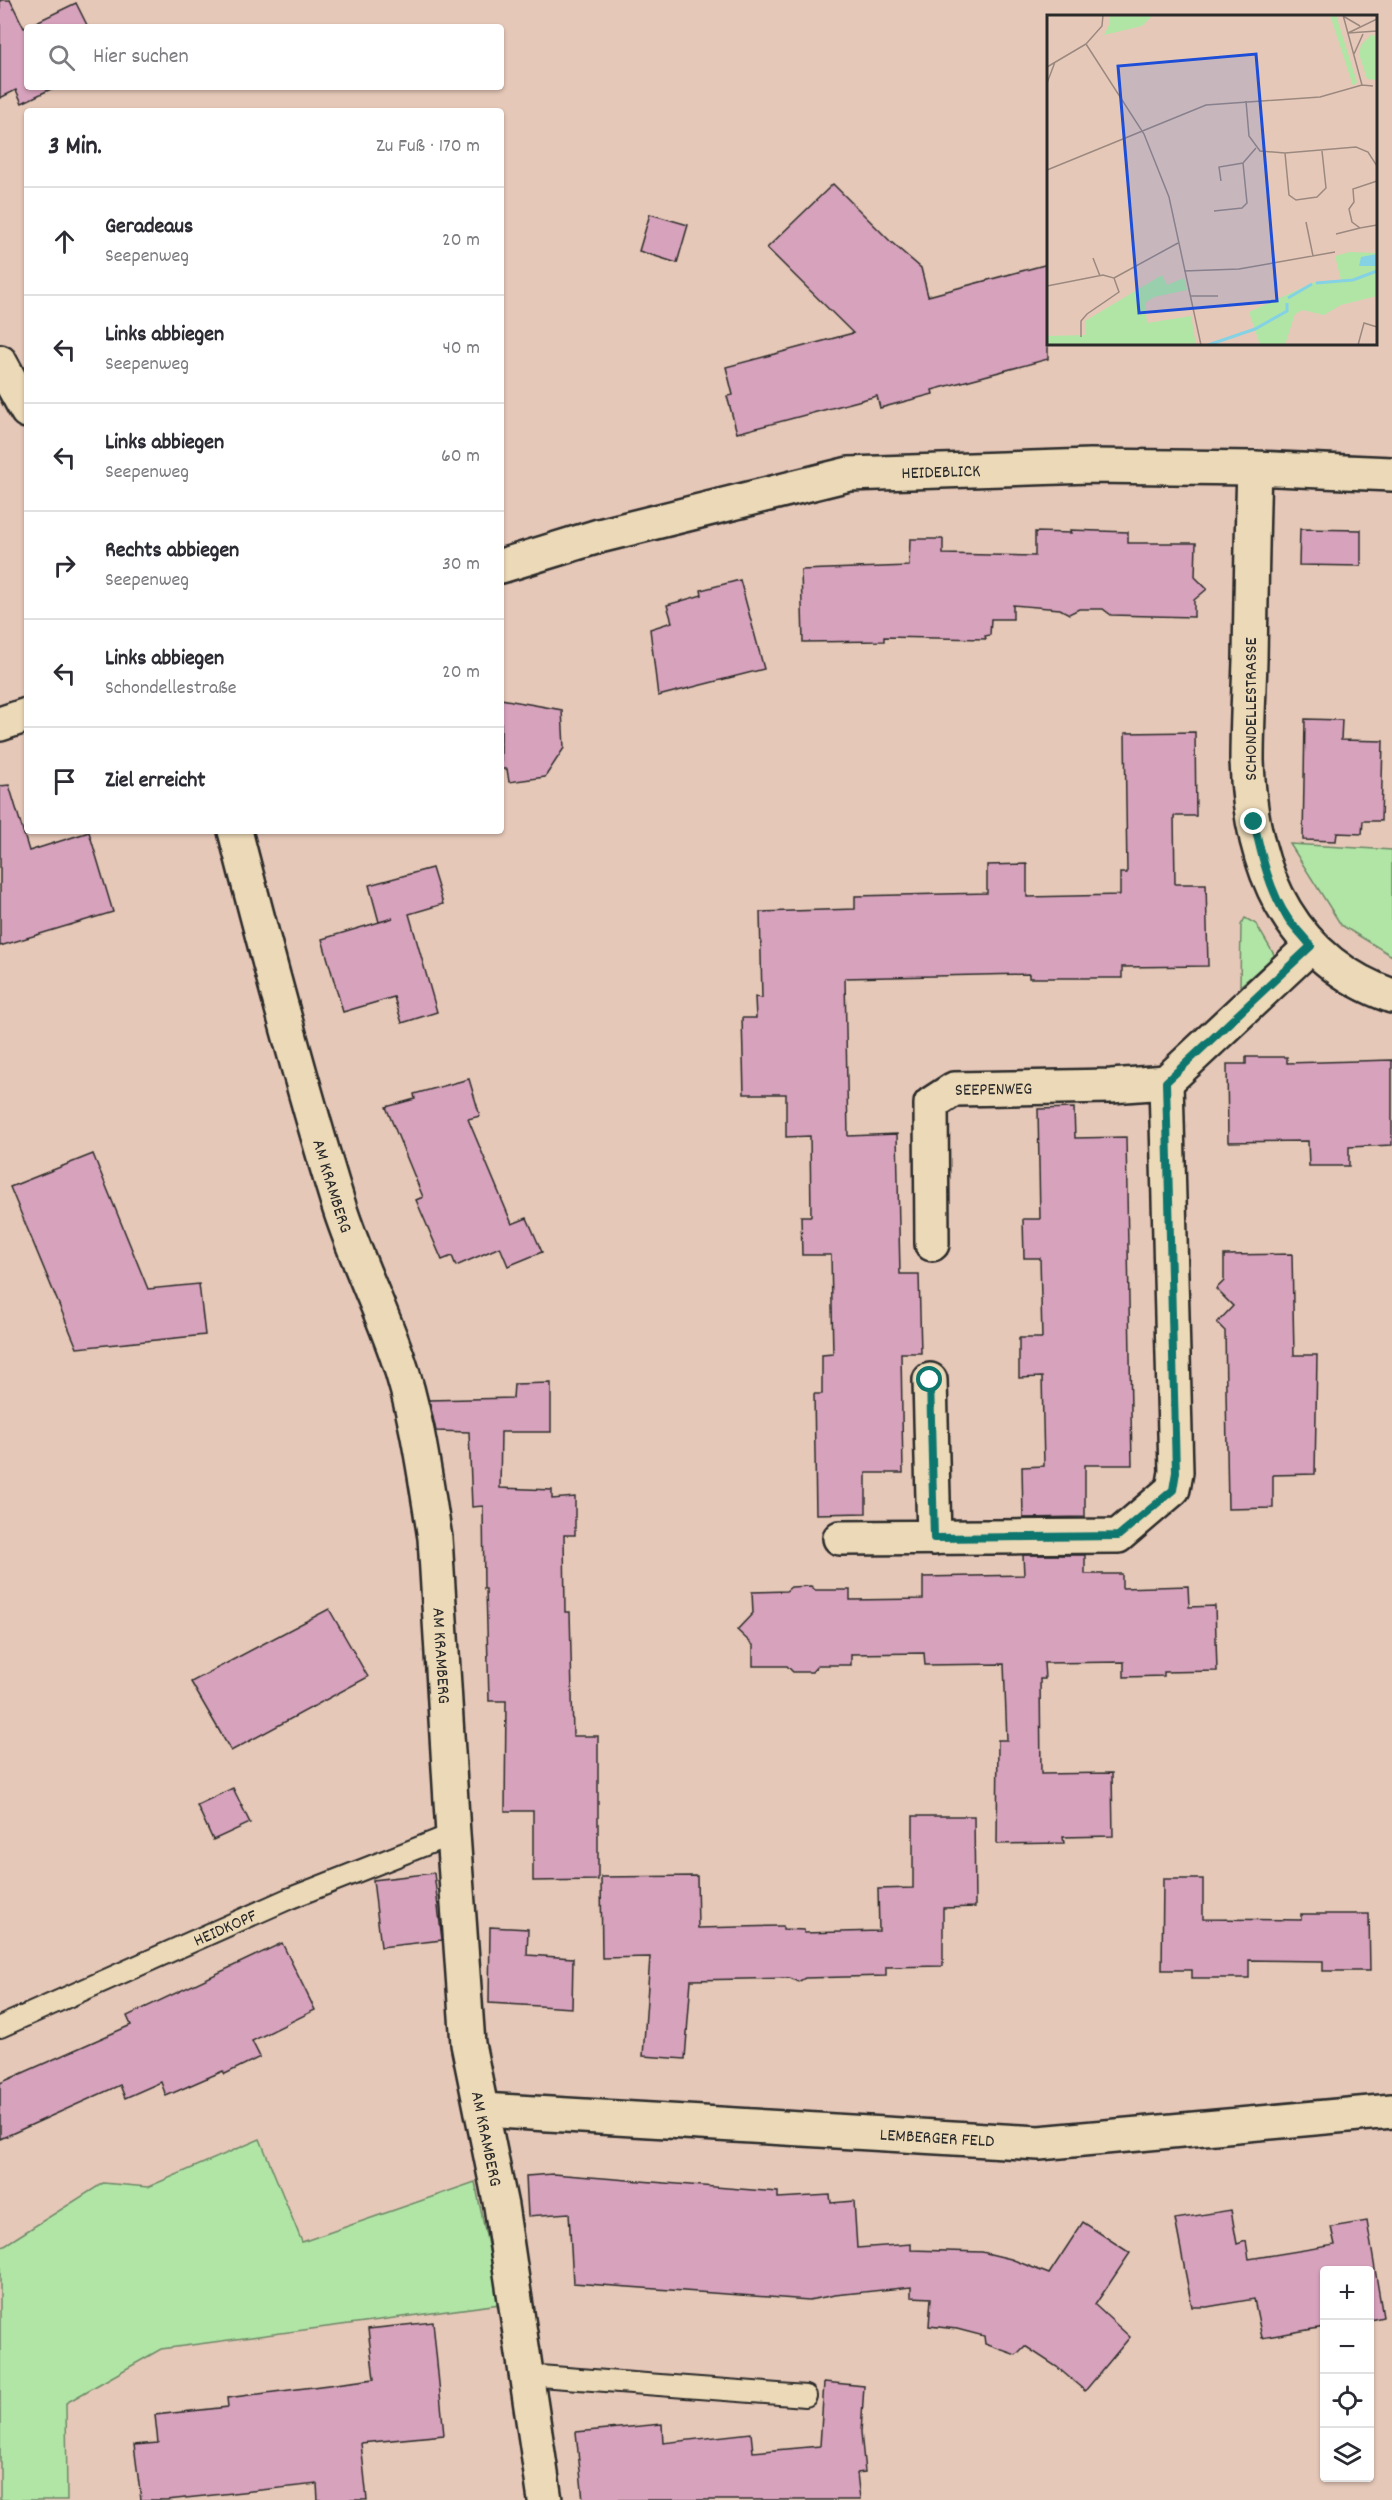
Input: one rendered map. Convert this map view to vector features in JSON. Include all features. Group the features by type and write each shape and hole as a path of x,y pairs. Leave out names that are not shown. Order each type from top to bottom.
{"street":[{"path":"0,362 24,406"},
{"name":"HEIDEBLICK","path":"504,565 598,536 849,474 1090,466 1254,468 1392,474"},
{"name":"SCHONDELLESTRASSE","path":"1254,468 1247,762 1254,822 1261,852 1288,919 1311,946 1352,978 1392,996"},
{"path":"0,724 24,716"},
{"name":"AM KRAMBERG","path":"236,834 268,958 338,1204 397,1357 412,1411 435,1538 468,2043 501,2206 545,2500"},
{"path":"840,1538 1118,1536 1173,1490 1176,1472 1166,1082 1311,946"},
{"name":"SEEPENWEG","path":"932,1244 931,1104 954,1089 1111,1086 1166,1082"},
{"path":"930,1380 934,1538"},
{"name":"LEMBERGER FELD","path":"482,2110 1039,2143 1392,2111"}],"lane":[{"name":"HEIDKOPF","path":"0,2027 288,1899 453,1834"},
{"path":"526,2375 806,2397"}],"green space":[{"path":"1290,844 1392,850 1392,956 1341,925"},
{"path":"1245,918 1256,924 1275,956 1240,986 1241,925"},
{"path":"260,2139 302,2242 475,2182 500,2304 161,2349 66,2403 67,2500 0,2500 0,2248 103,2183 148,2187"}],"building":[{"path":"0,0 10,0 24,28 24,90 49,90 22,103 16,90 0,98"},
{"path":"76,3 86,24 32,24"},
{"path":"833,184 890,241 921,268 928,296 1047,264 1048,359 932,390 933,394 880,408 877,396 737,433 727,396 733,395 726,367 853,333 767,248"},
{"path":"650,214 688,225 677,263 639,251"},
{"path":"1300,529 1361,530 1361,566 1299,565"},
{"path":"1070,530 1128,532 1128,543 1196,543 1195,577 1207,589 1194,600 1194,617 1111,615 1103,609 1079,609 1069,614 1060,609 1013,605 1013,619 991,619 990,635 985,636 986,639 884,637 884,641 803,642 801,570 909,566 910,539 943,539 943,554 1035,556 1035,532 1071,533"},
{"path":"740,580 764,669 658,696 650,629 672,622 667,605 702,595 701,590"},
{"path":"504,700 562,710 564,748 545,777 509,782 507,769 504,769"},
{"path":"1305,719 1342,720 1341,740 1383,741 1381,821 1363,821 1362,834 1337,833 1336,841 1303,840"},
{"path":"1195,732 1196,816 1174,816 1175,884 1206,884 1208,966 1122,967 1122,978 1029,978 1029,974 845,978 848,1136 897,1134 900,1274 919,1274 921,1353 901,1353 903,1473 866,1473 866,1513 816,1514 814,1394 822,1394 822,1355 833,1354 831,1255 802,1255 801,1216 811,1216 810,1136 786,1137 786,1094 744,1094 742,1018 756,1018 755,997 762,998 760,912 855,909 855,896 987,893 987,865 1027,864 1027,897 1120,895 1120,873 1127,873 1125,733"},
{"path":"9,785 29,851 83,834 90,834 113,912 0,946 0,786"},
{"path":"432,868 443,904 409,914 437,1012 402,1023 394,997 343,1012 322,939 393,918 379,922 369,885"},
{"path":"1246,1057 1287,1057 1287,1063 1392,1060 1392,1145 1349,1147 1349,1166 1309,1166 1308,1141 1228,1142 1227,1064 1246,1064"},
{"path":"469,1079 480,1116 468,1119 512,1224 527,1218 542,1252 508,1266 500,1247 456,1266 452,1256 442,1260 416,1200 423,1197 386,1107 415,1099 414,1094"},
{"path":"1074,1108 1075,1138 1126,1137 1132,1465 1085,1465 1085,1517 1023,1518 1022,1467 1044,1466 1042,1377 1019,1378 1019,1338 1042,1338 1040,1258 1024,1258 1023,1219 1040,1219 1038,1109"},
{"path":"93,1154 148,1289 199,1284 205,1335 77,1348 10,1187"},
{"path":"1292,1254 1294,1355 1317,1355 1315,1474 1273,1475 1273,1508 1228,1509 1225,1331 1217,1323 1233,1306 1216,1289 1224,1281 1224,1255"},
{"path":"551,1383 551,1432 501,1432 500,1488 552,1490 552,1499 575,1497 575,1535 564,1535 565,1612 570,1612 573,1736 598,1736 598,1880 533,1881 533,1811 505,1811 506,1701 489,1701 483,1506 472,1507 469,1432 436,1431 429,1400 513,1398 514,1384"},
{"path":"1023,1555 1085,1555 1085,1574 1122,1574 1122,1588 1188,1586 1189,1607 1215,1606 1217,1671 1164,1672 1164,1676 1124,1677 1124,1662 1044,1663 1045,1679 1040,1679 1041,1774 1112,1773 1113,1836 1063,1837 1064,1843 997,1844 998,1740 1007,1740 1004,1664 925,1665 924,1653 851,1654 851,1665 818,1665 812,1672 793,1672 787,1666 753,1666 753,1645 737,1630 753,1613 752,1592 786,1591 791,1587 811,1586 815,1590 850,1590 850,1600 923,1599 923,1577 1024,1575"},
{"path":"329,1609 368,1677 231,1751 191,1682"},
{"path":"233,1788 250,1823 213,1840 197,1805"},
{"path":"913,1816 974,1816 975,1907 943,1908 943,1966 886,1967 886,1976 805,1978 798,1982 790,1978 691,1980 685,2059 643,2056 650,1957 602,1958 601,1877 697,1876 698,1928 783,1926 783,1929 804,1930 804,1933 879,1931 878,1889 913,1888"},
{"path":"434,1873 442,1940 381,1947 373,1880"},
{"path":"1163,1879 1203,1879 1203,1919 1301,1920 1301,1914 1369,1914 1370,1971 1323,1971 1323,1961 1249,1960 1249,1978 1192,1978 1192,1970 1162,1970"},
{"path":"490,1927 528,1929 527,1955 573,1958 572,2008 489,2003"},
{"path":"282,1943 315,2010 252,2041 260,2057 225,2074 223,2071 166,2096 161,2082 125,2098 120,2085 0,2139 0,2083 131,2025 127,2016"},
{"path":"553,2174 778,2192 778,2198 830,2195 831,2203 854,2201 857,2248 911,2244 911,2250 982,2252 1011,2259 1049,2274 1083,2222 1130,2253 1095,2305 1130,2337 1085,2391 1057,2367 1025,2346 1016,2355 985,2344 984,2336 957,2329 929,2326 931,2298 911,2297 911,2287 809,2300 573,2283 569,2213 528,2216 526,2176"},
{"path":"1231,2210 1237,2244 1246,2241 1249,2259 1335,2245 1331,2227 1367,2221 1383,2317 1374,2319 1374,2266 1320,2266 1320,2328 1262,2338 1254,2299 1207,2307 1192,2307 1175,2219"},
{"path":"433,2322 444,2435 361,2443 367,2500 318,2500 317,2484 167,2500 141,2500 134,2445 158,2443 155,2415 228,2407 227,2398 374,2379 368,2329"},
{"path":"824,2382 864,2386 861,2432 865,2472 857,2473 860,2500 583,2500 576,2432 662,2424 663,2443 751,2433 753,2452 820,2446"}],"route":[{"path":"930,1380 934,1538 1118,1536 1173,1490 1176,1472 1166,1082 1311,946 1288,919 1279,900 1261,852 1254,822"}]}
